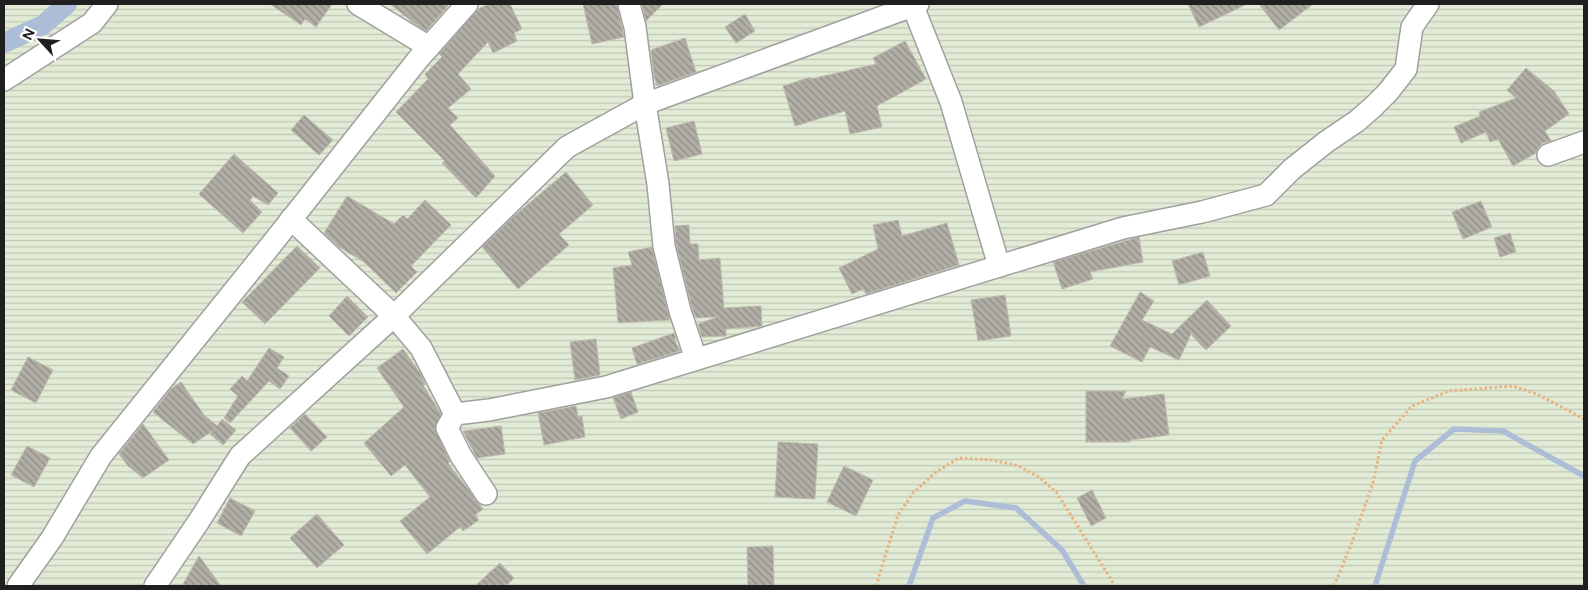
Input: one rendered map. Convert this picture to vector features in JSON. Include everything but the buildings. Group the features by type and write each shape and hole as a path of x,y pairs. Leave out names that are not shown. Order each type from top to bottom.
{"street":[{"path":"4,80 92,23 107,4"},
{"path":"358,4 428,47"},
{"path":"18,586 52,538 101,456 428,47 467,4"},
{"path":"629,4 636,28 645,104 658,184 664,246 680,311 696,359"},
{"path":"155,586 240,456 394,316 567,148 645,104 914,4 951,102 999,266"},
{"path":"455,414 489,410 606,387 1123,228 1202,212 1266,194 1292,169 1373,108 1388,92 1406,69 1412,27 1428,4"},
{"path":"1548,155 1584,142"},
{"path":"291,219 394,316 421,348 455,414"},
{"path":"455,414 448,428 461,456 486,494"}],"path":[{"path":"1334,586 1352,544 1373,484 1382,440 1412,406 1449,391 1513,386 1537,394 1584,419"},
{"path":"876,586 895,523 913,492 936,472 958,458 992,460 1019,466 1039,477 1057,492 1115,586"}],"green space":[{"path":"4,4 1584,4 1584,586 4,586"}],"waterway":[{"path":"4,43 43,25 67,4"},
{"path":"1375,586 1415,461 1454,429 1503,431 1584,476"},
{"path":"909,586 933,518 965,501 1016,508 1062,550 1084,586"}]}
